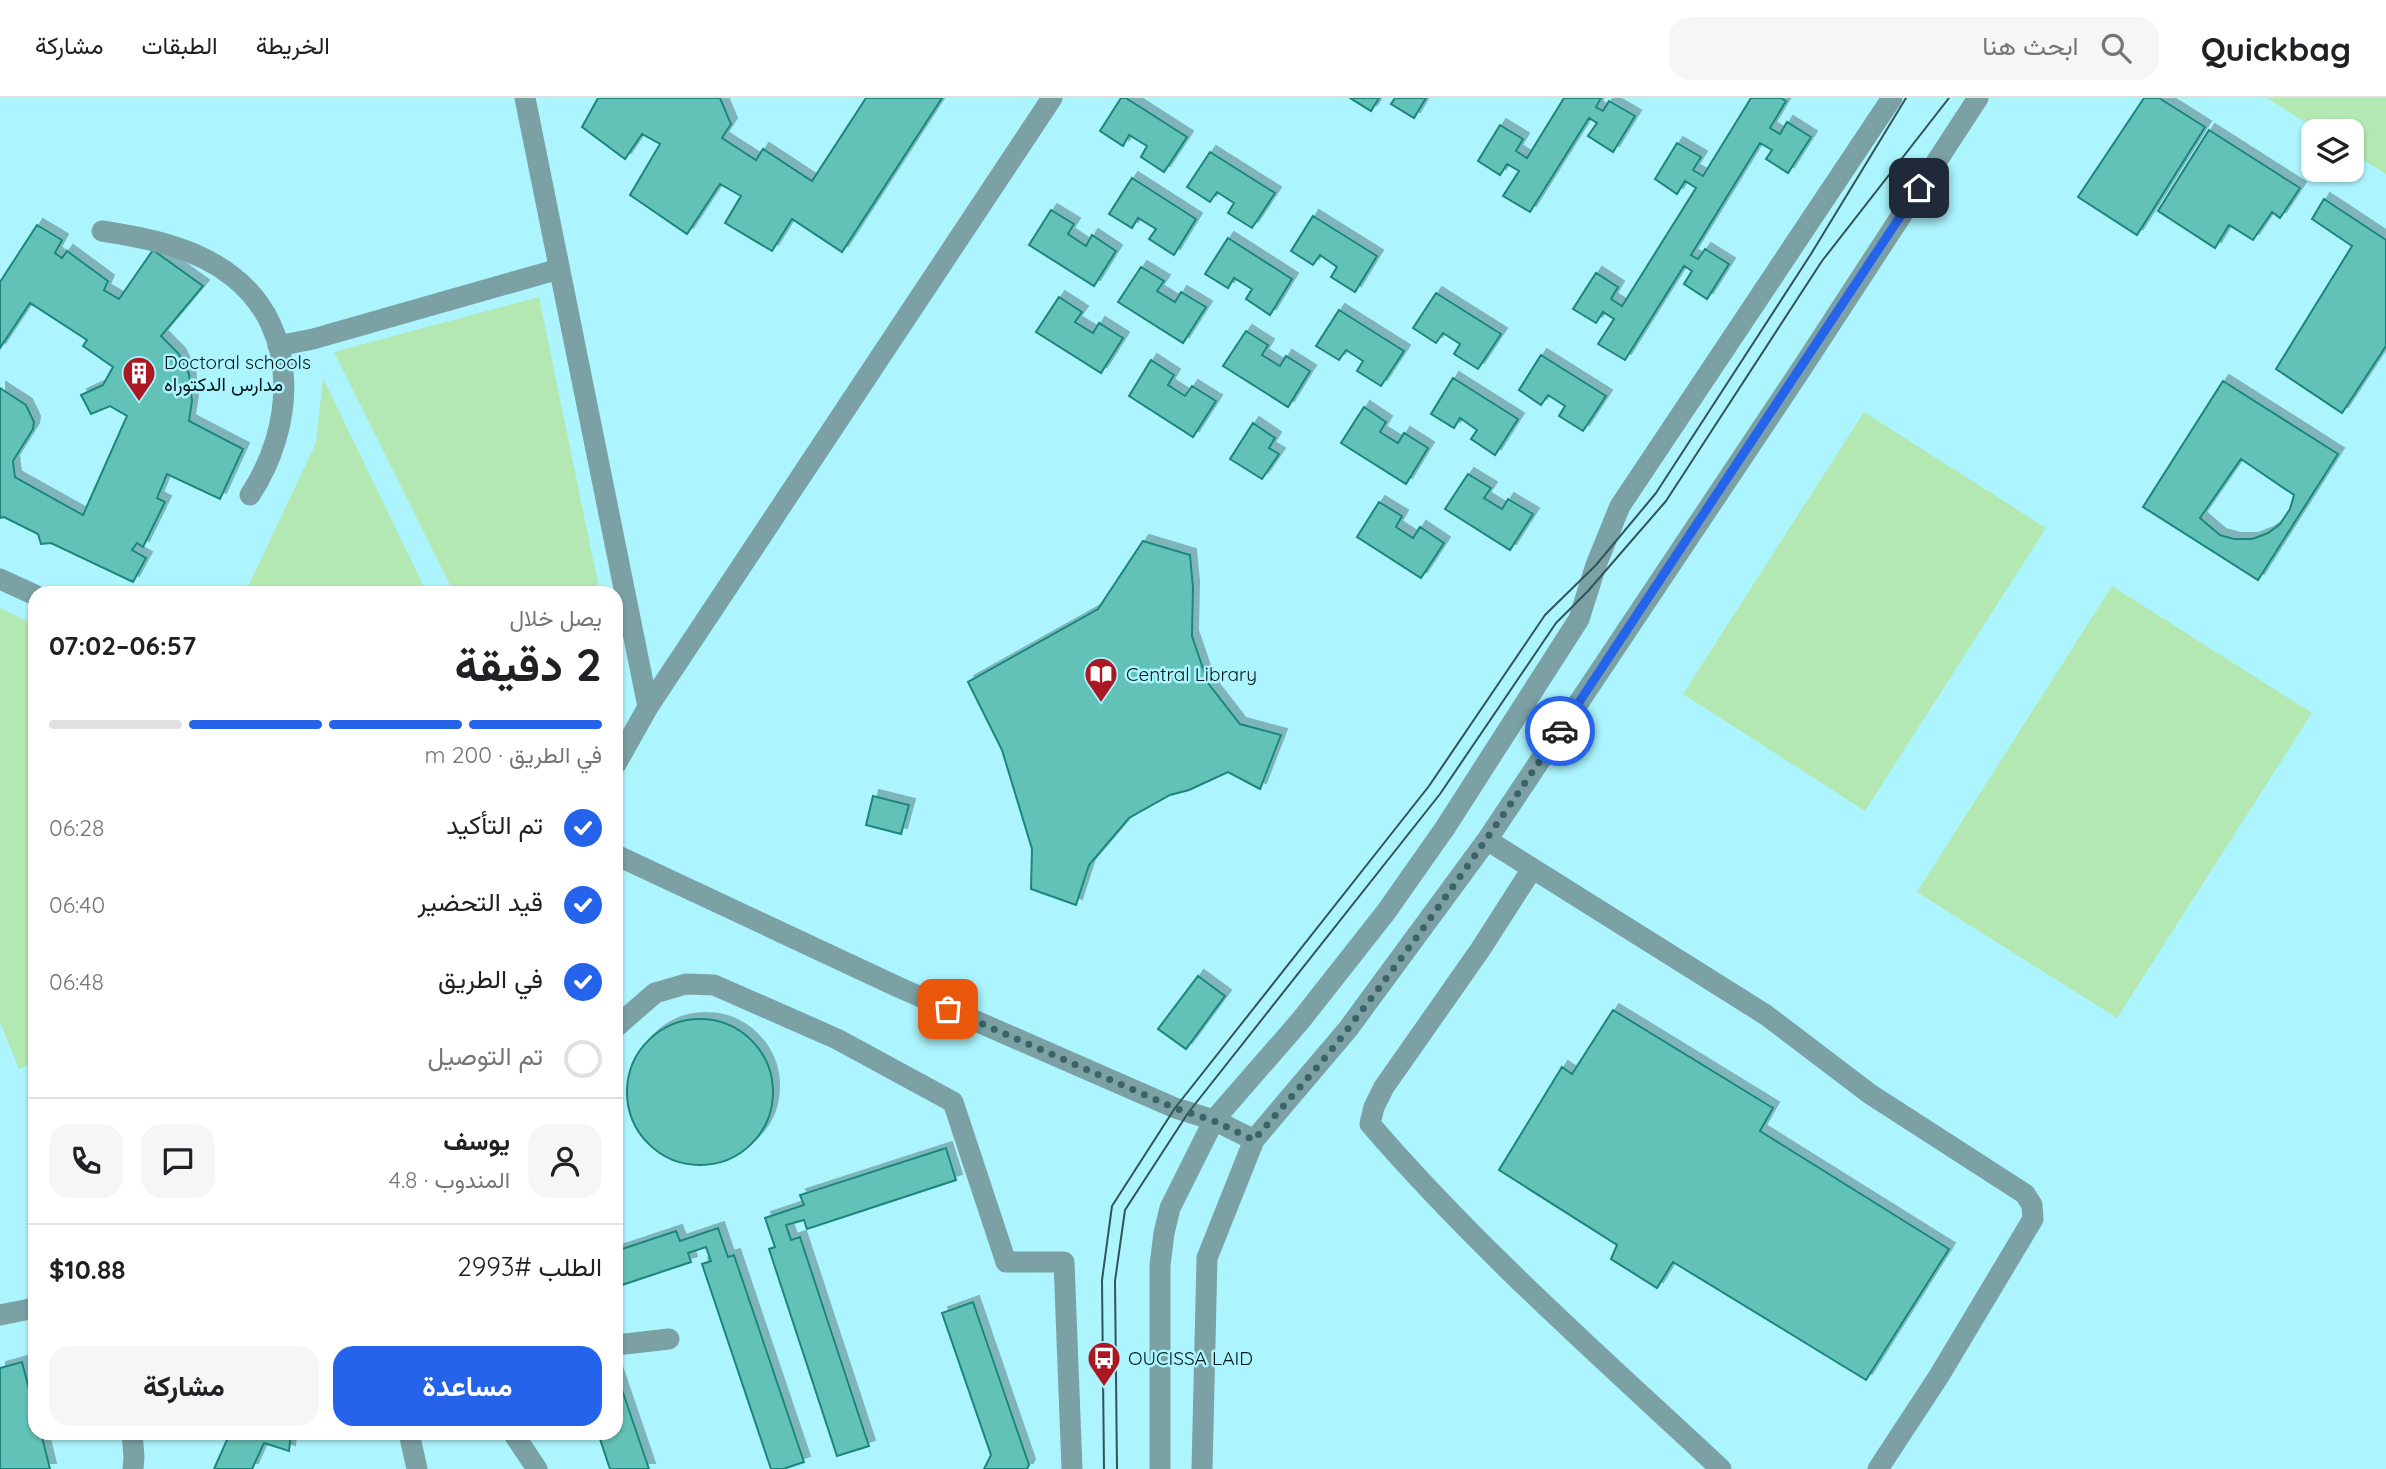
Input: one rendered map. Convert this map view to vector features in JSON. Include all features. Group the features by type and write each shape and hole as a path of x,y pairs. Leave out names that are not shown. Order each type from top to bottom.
{"street":[{"path":"525,98 648,707"},
{"path":"623,752 648,707 1052,98"},
{"path":"1160,1469 1160,1266 1164,1233 1170,1208 1214,1121 1301,1020 1386,912 1445,828 1579,619 1596,565 1620,506 1892,98"},
{"path":"1202,1469 1207,1258 1254,1140 1348,1029 1487,840 1794,380 1978,98"},
{"path":"102,231 154,239 216,265 233,277 261,307 278,346 285,390 279,434 262,476 250,495"},
{"path":"278,346 313,339 559,269"},
{"path":"0,579 28,591"},
{"path":"1487,840 1766,1015 1870,1094 2025,1194 2032,1205 2033,1219 1939,1376 1878,1469"},
{"path":"623,858 910,992 1254,1140"},
{"path":"1532,869 1480,950 1384,1087 1374,1107 1370,1125 1411,1172 1548,1308 1721,1469"},
{"path":"623,1021 655,993 686,984 714,985 837,1039 953,1102 1006,1262 1064,1262 1072,1469"},
{"path":"1201,1146 1215,1138 1227,1139 1240,1151 1240,1171"},
{"path":"0,1315 28,1309"},
{"path":"623,1344 669,1339"},
{"path":"133,1440 133,1469"},
{"path":"411,1440 417,1469"},
{"path":"518,1440 537,1469"}],"green space":[{"path":"2267,98 2386,98 2386,174 2364,160 2364,119 2301,120"},
{"path":"539,297 599,586 451,586 334,352"},
{"path":"323,378 424,586 248,586 316,443"},
{"path":"1864,412 2046,528 1865,811 1683,694"},
{"path":"2112,586 2312,713 2117,1018 1917,892"},
{"path":"0,608 28,622 28,1065 19,1069 0,1022"}],"building":[{"path":"598,98 720,98 731,124 722,138 756,160 763,149 812,181 866,98 942,98 842,252 792,219 772,251 725,223 741,196 720,184 687,234 630,195 660,144 642,134 625,159 582,127"},
{"path":"1121,98 1126,98 1187,137 1164,172 1141,157 1147,146 1129,135 1123,146 1100,131"},
{"path":"1350,98 1379,98 1371,111"},
{"path":"1395,98 1426,98 1414,118 1391,104"},
{"path":"1564,98 1601,98 1596,107 1603,111 1609,101 1635,116 1613,152 1588,136 1597,123 1589,118 1530,212 1503,196 1519,171 1507,164 1500,175 1478,161 1500,125 1523,139 1516,151 1527,158"},
{"path":"1751,98 1781,98 1786,101 1770,128 1780,134 1787,122 1811,137 1788,173 1766,159 1772,150 1760,143 1691,255 1698,259 1705,249 1729,264 1707,299 1684,284 1692,271 1684,266 1625,360 1598,344 1614,319 1603,312 1596,323 1573,309 1596,273 1618,287 1611,299 1622,306 1696,188 1685,181 1677,194 1655,179 1677,143 1701,157 1693,170 1703,176"},
{"path":"2144,98 2159,98 2205,127 2137,235 2078,197"},
{"path":"2209,130 2300,188 2280,218 2272,212 2253,240 2229,225 2215,248 2158,211"},
{"path":"1210,152 1275,193 1252,228 1228,213 1234,203 1217,192 1210,202 1187,187"},
{"path":"1132,178 1196,219 1174,255 1149,239 1156,229 1138,218 1132,228 1109,214"},
{"path":"2324,199 2386,240 2386,346 2342,413 2276,369 2352,246 2312,219"},
{"path":"1051,210 1074,224 1068,234 1086,246 1092,235 1116,251 1094,286 1029,245"},
{"path":"1313,216 1377,256 1355,292 1331,277 1337,267 1320,255 1313,265 1291,251"},
{"name":"Doctoral schools مدارس الدكتوراه","path":"37,225 62,240 55,253 62,258 67,251 108,281 104,290 119,299 153,250 203,286 161,336 179,354 189,374 192,401 189,421 243,449 220,499 167,474 157,498 165,502 143,547 137,543 132,550 146,558 133,582 51,543 41,544 38,534 4,517 0,518 0,388 26,405 34,422 33,429 13,461 15,477 83,515 127,416 110,406 91,414 81,395 103,385 113,367 83,346 87,340 30,303 0,348 0,282"},
{"path":"1228,238 1292,279 1270,315 1246,299 1252,289 1234,278 1228,288 1205,274"},
{"path":"1141,267 1164,281 1157,291 1175,302 1181,292 1206,307 1183,343 1118,302"},
{"path":"1436,293 1501,334 1478,369 1454,354 1460,344 1443,333 1436,343 1413,328"},
{"path":"1059,297 1082,312 1075,322 1093,333 1099,323 1123,338 1101,373 1036,332"},
{"path":"1339,310 1404,351 1381,386 1357,371 1363,361 1346,350 1339,360 1316,346"},
{"path":"1246,331 1268,345 1262,355 1280,366 1286,356 1310,371 1288,407 1223,366"},
{"path":"1541,355 1606,396 1583,431 1559,416 1565,406 1548,395 1541,405 1519,390"},
{"path":"1151,360 1174,375 1168,385 1185,396 1192,386 1216,401 1193,437 1129,396"},
{"path":"1453,378 1518,419 1495,455 1471,439 1477,430 1460,418 1454,428 1431,414"},
{"path":"2223,381 2338,454 2258,580 2143,507","holes":["2241,459 2294,495 2290,509 2280,524 2268,533 2252,539 2234,539 2220,535 2200,518"]},
{"path":"1364,407 1386,422 1380,432 1398,443 1404,433 1428,448 1406,484 1341,443"},
{"path":"1253,423 1275,438 1269,448 1279,454 1262,479 1230,459"},
{"path":"1468,474 1491,488 1484,498 1502,509 1508,499 1533,514 1510,550 1445,509"},
{"path":"1379,502 1402,516 1396,527 1413,538 1420,527 1444,543 1421,578 1357,537"},
{"name":"Central Library","path":"1143,541 1190,555 1193,587 1192,636 1208,683 1240,724 1281,735 1260,789 1228,772 1189,790 1170,795 1129,818 1089,865 1076,905 1031,889 1032,849 1002,750 968,682 1098,609"},
{"path":"873,796 909,805 901,834 866,825"},
{"path":"1198,976 1225,996 1186,1049 1158,1029"},
{"path":"1613,1010 1773,1108 1760,1131 1949,1249 1866,1380 1673,1262 1657,1288 1611,1259 1617,1245 1499,1170 1562,1067 1572,1074"},
{"path":"700,1019 728,1025 751,1041 767,1064 773,1092 767,1120 751,1143 728,1159 700,1165 672,1159 649,1143 633,1120 627,1092 633,1064 649,1041 672,1025"},
{"path":"946,1148 956,1180 807,1229 804,1220 786,1225 791,1240 800,1237 869,1446 837,1456 769,1249 775,1247 765,1218 804,1205 800,1195"},
{"path":"718,1228 728,1257 734,1255 804,1462 783,1469 771,1469 702,1264 711,1261 706,1247 688,1253 691,1262 623,1285 623,1249 676,1231 680,1241"},
{"path":"973,1302 1029,1465 1027,1469 984,1469 991,1455 942,1313"},
{"path":"22,1362 28,1385 28,1440 43,1440 50,1469 0,1469 0,1368"},
{"path":"623,1393 649,1469 610,1469 600,1440 623,1440"},
{"path":"227,1440 290,1440 289,1451 264,1443 252,1469 214,1469"}],"tram line":[{"path":"1104,1469 1102,1280 1112,1206 1175,1108 1429,786 1545,615 1596,565 1656,493 1811,254 1906,98"},
{"path":"1117,1469 1115,1281 1125,1210 1188,1113 1440,794 1556,623 1588,591 1666,501 1822,261 1949,98"}],"way so far":[{"path":"948,1009 1254,1140 1348,1029 1442,904 1560,731"}],"place":[{"name":"Doctoral schools مدارس الدكتوراه","path":"139,403"},
{"name":"Central Library","path":"1101,704"},
{"name":"OUCISSA LAID","path":"1104,1388"}],"route":[{"path":"1560,731 1919,188"}]}
